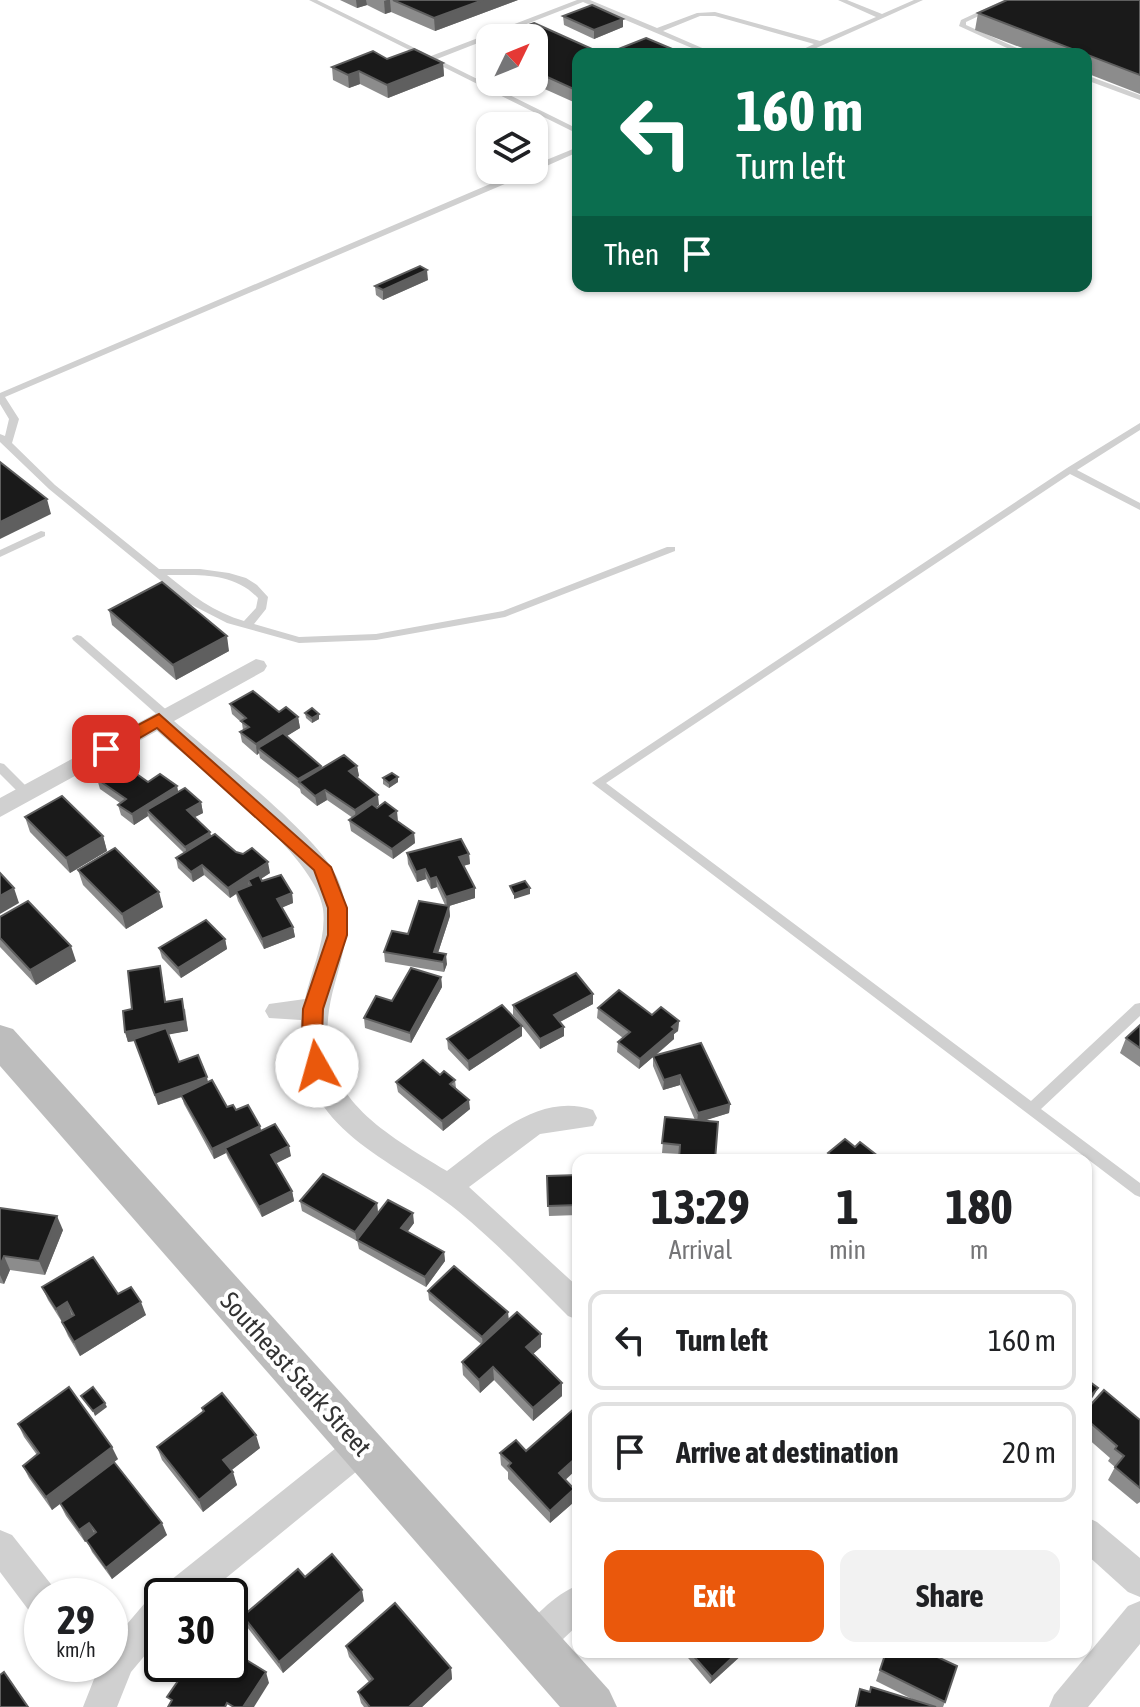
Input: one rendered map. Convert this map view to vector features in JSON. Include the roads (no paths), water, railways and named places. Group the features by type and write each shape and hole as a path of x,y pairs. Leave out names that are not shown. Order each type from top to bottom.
{"main road":[{"name":"Southeast Stark Street","path":"0,1040 592,1707"}],"street":[{"path":"0,809 256,666"},
{"path":"162,718 321,867 337,908 337,935 313,1009 312,1036 317,1066 340,1108 365,1137 447,1187 493,1224 572,1301"},
{"path":"278,1011 313,1009"},
{"path":"447,1187 534,1123 583,1118"},
{"path":"200,1578 362,1447"},
{"path":"1092,1538 1140,1580"},
{"path":"0,1546 25,1578"},
{"path":"535,1642 572,1608"},
{"path":"1066,1707 1140,1618"},
{"path":"128,1644 144,1627"},
{"path":"100,1707 107,1682"}],"lane":[{"path":"312,0 572,129"},
{"path":"431,59 583,0 698,48"},
{"path":"841,0 883,17"},
{"path":"811,48 920,0"},
{"path":"1010,0 963,21 962,26 1012,48"},
{"path":"658,30 699,14 715,14 821,44"},
{"path":"1092,79 1140,98"},
{"path":"548,162 572,152"},
{"path":"497,184 0,396 14,419 4,440 52,487 192,601 247,625 299,640 376,637 505,614 671,549"},
{"path":"1091,1154 598,783 1140,426"},
{"path":"1070,470 1140,507"},
{"path":"0,554 41,534"},
{"path":"157,572 241,578 256,587 263,597 261,609 247,625"},
{"path":"77,638 162,718"},
{"path":"0,767 27,794"},
{"path":"1031,1109 1140,1008"},
{"path":"1092,1155 1140,1191"}]}
